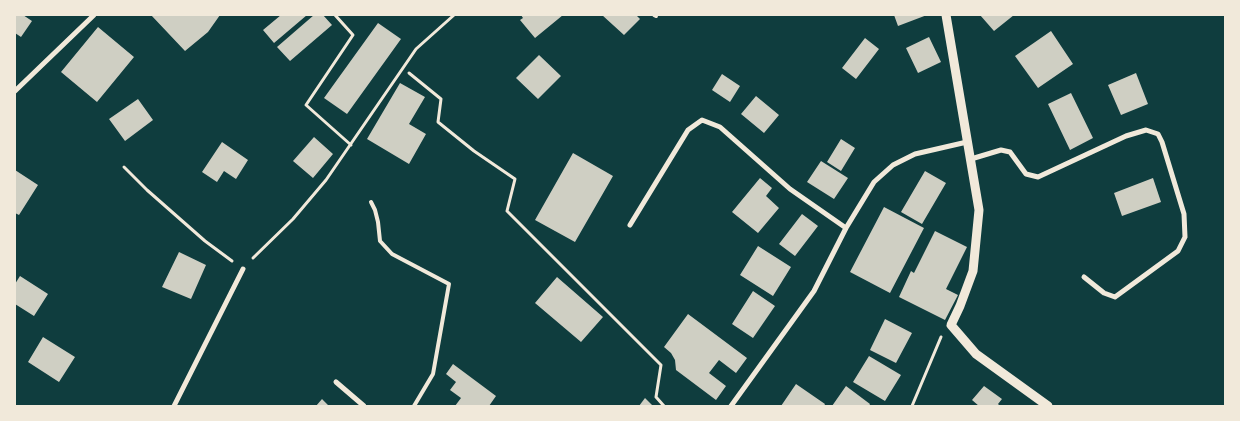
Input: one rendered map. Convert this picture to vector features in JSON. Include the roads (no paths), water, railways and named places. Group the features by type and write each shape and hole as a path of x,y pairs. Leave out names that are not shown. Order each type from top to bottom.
{"street":[{"path":"15,91 94,15"},
{"path":"946,15 979,210 973,270 951,325 976,354 1048,406"},
{"path":"630,225 688,130 702,120 720,127 790,189 846,228"},
{"path":"971,159 1001,150 1010,152 1026,174 1038,176 1126,136 1146,130 1158,134 1184,214 1185,237 1178,252 1115,297 1104,293 1084,276"},
{"path":"731,406 814,291 846,228 874,182 893,165 915,154 967,142"},
{"path":"174,406 243,269"},
{"path":"336,382 364,406"}],"lane":[{"path":"371,202 378,222 380,241 392,254 449,284 433,374 414,406"}]}
